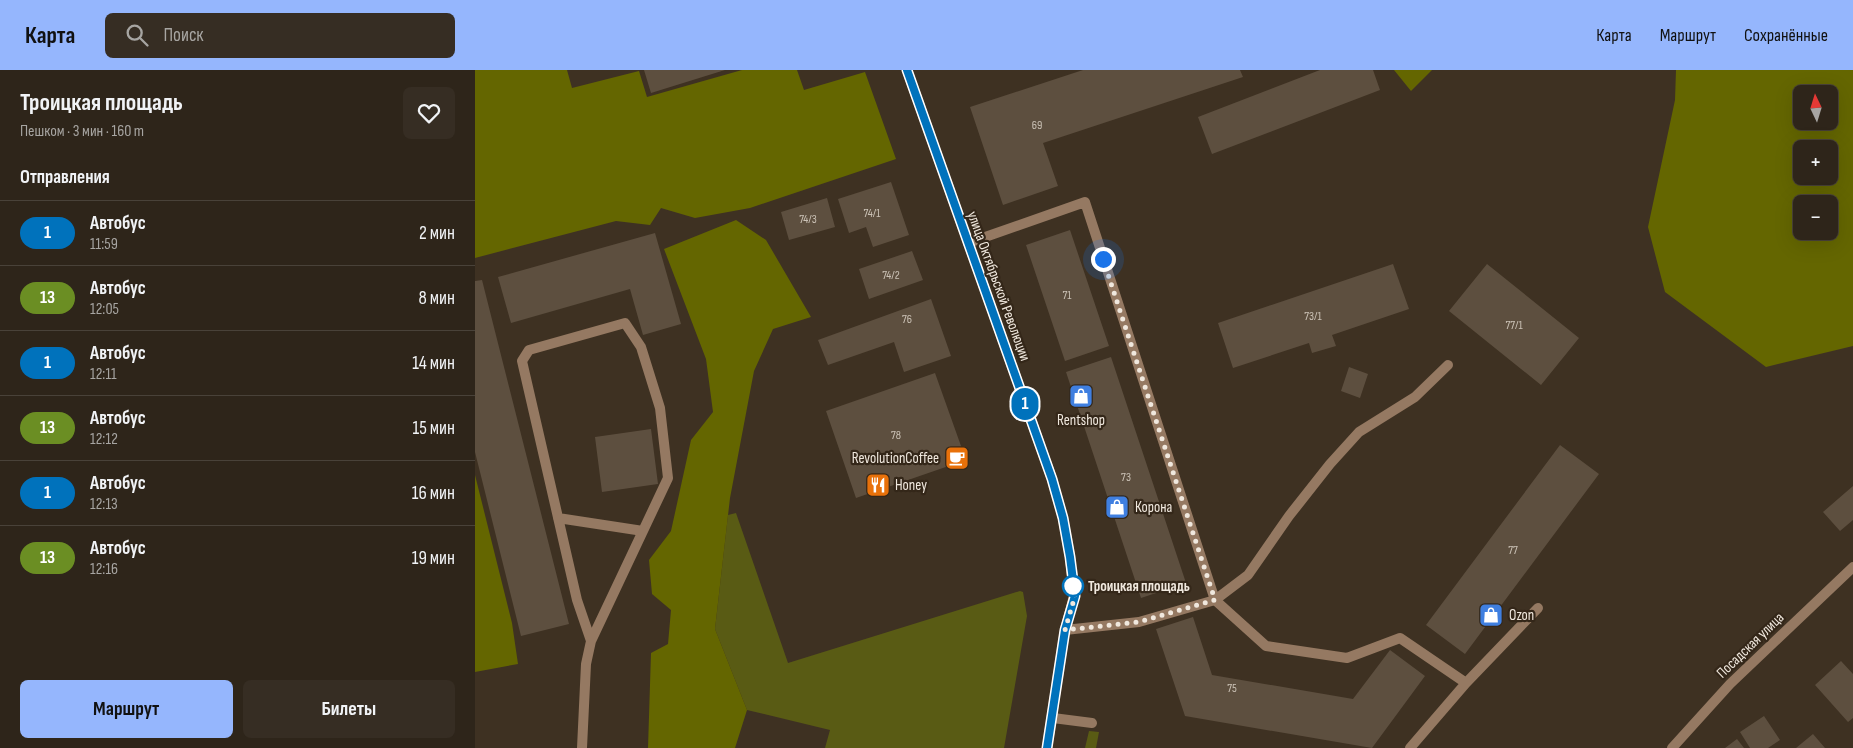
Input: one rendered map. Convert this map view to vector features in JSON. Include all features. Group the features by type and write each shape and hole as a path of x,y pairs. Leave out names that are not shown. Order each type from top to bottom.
{"street":[{"name":"улица Октябрьской Революции","path":"907,70 1052,479 1063,518 1075,596 1065,630 1047,748"},
{"path":"968,243 1085,202 1215,600 1266,646 1347,658 1400,638 1466,683"},
{"path":"582,748 586,664 591,641 668,478 659,408 641,347 625,323 529,350 522,362 577,600 591,641"},
{"path":"1065,630 1139,622 1215,600 1248,575 1289,516 1330,464 1359,432 1415,397 1448,365"},
{"path":"558,518 643,531"},
{"name":"Посадская улица","path":"1672,748 1730,684 1853,567"},
{"path":"1410,748 1466,683 1538,608"},
{"path":"1053,718 1092,722"}],"shaded area":[{"path":"475,70 567,70 572,88 639,71 647,97 742,70 797,70 804,90 865,72 896,159 750,208 695,218 661,208 650,225 616,221 475,258"},
{"path":"1394,70 1432,70 1411,91"},
{"path":"1676,70 1853,70 1853,346 1766,367 1665,292 1648,227 1675,100"},
{"path":"736,220 766,240 811,317 773,329 754,371 730,498 715,629 747,710 735,748 648,748 651,653 668,644 671,610 652,594 649,560 671,531 691,440 713,412 706,359 664,249"},
{"path":"475,475 512,623 518,664 475,672"},
{"path":"736,513 788,663 1020,591 1023,592 1027,616 1004,748 825,748 830,730 747,710 715,629 728,515"},
{"path":"1089,731 1099,732 1096,748 1085,748"}],"building":[{"path":"644,70 725,70 651,93"},
{"path":"1083,70 1240,70 1243,77 1043,143 1058,186 1003,205 970,107"},
{"path":"1320,70 1373,70 1380,90 1212,154 1198,117"},
{"path":"891,182 909,235 873,247 866,227 849,233 838,199"},
{"path":"827,198 835,227 789,240 781,212"},
{"path":"1070,230 1109,346 1065,361 1026,245"},
{"path":"655,233 681,324 643,335 630,289 511,323 498,277"},
{"path":"912,251 923,280 869,299 859,269"},
{"path":"1393,264 1409,309 1332,335 1336,346 1312,353 1309,343 1233,368 1218,323"},
{"path":"1487,264 1579,338 1541,385 1449,311"},
{"path":"482,280 569,624 521,636 475,452 475,281"},
{"path":"931,299 951,356 904,372 894,342 828,365 818,340"},
{"path":"1111,357 1186,583 1141,598 1066,372"},
{"path":"1349,367 1368,374 1360,398 1341,391"},
{"path":"935,373 966,460 856,498 826,411"},
{"path":"651,429 658,484 602,492 595,437"},
{"path":"1560,445 1599,474 1465,654 1426,625"},
{"path":"1853,486 1853,520 1840,531 1823,512"},
{"path":"1193,617 1212,675 1353,699 1390,650 1425,676 1372,748 1185,716 1156,629"},
{"path":"1841,661 1853,674 1853,718 1848,722 1815,685"},
{"path":"1764,716 1780,740 1768,748 1750,748 1740,732"},
{"path":"1813,734 1825,748 1796,748"},
{"path":"1737,739 1744,748 1725,748"}],"bus line":[{"name":"1","path":"907,70 1052,479 1063,518 1075,596 1065,630 1061,668 1047,748"}],"place":[{"name":"Rentshop","path":"1081,396"},
{"name":"RevolutionCoffee","path":"957,458"},
{"name":"Honey","path":"878,485"},
{"name":"Корона","path":"1117,507"},
{"name":"Троицкая площадь","path":"1073,586"},
{"name":"Ozon","path":"1491,615"}],"route":[{"path":"1073,586 1075,596 1065,630 1139,622 1215,600 1103,259"}]}
